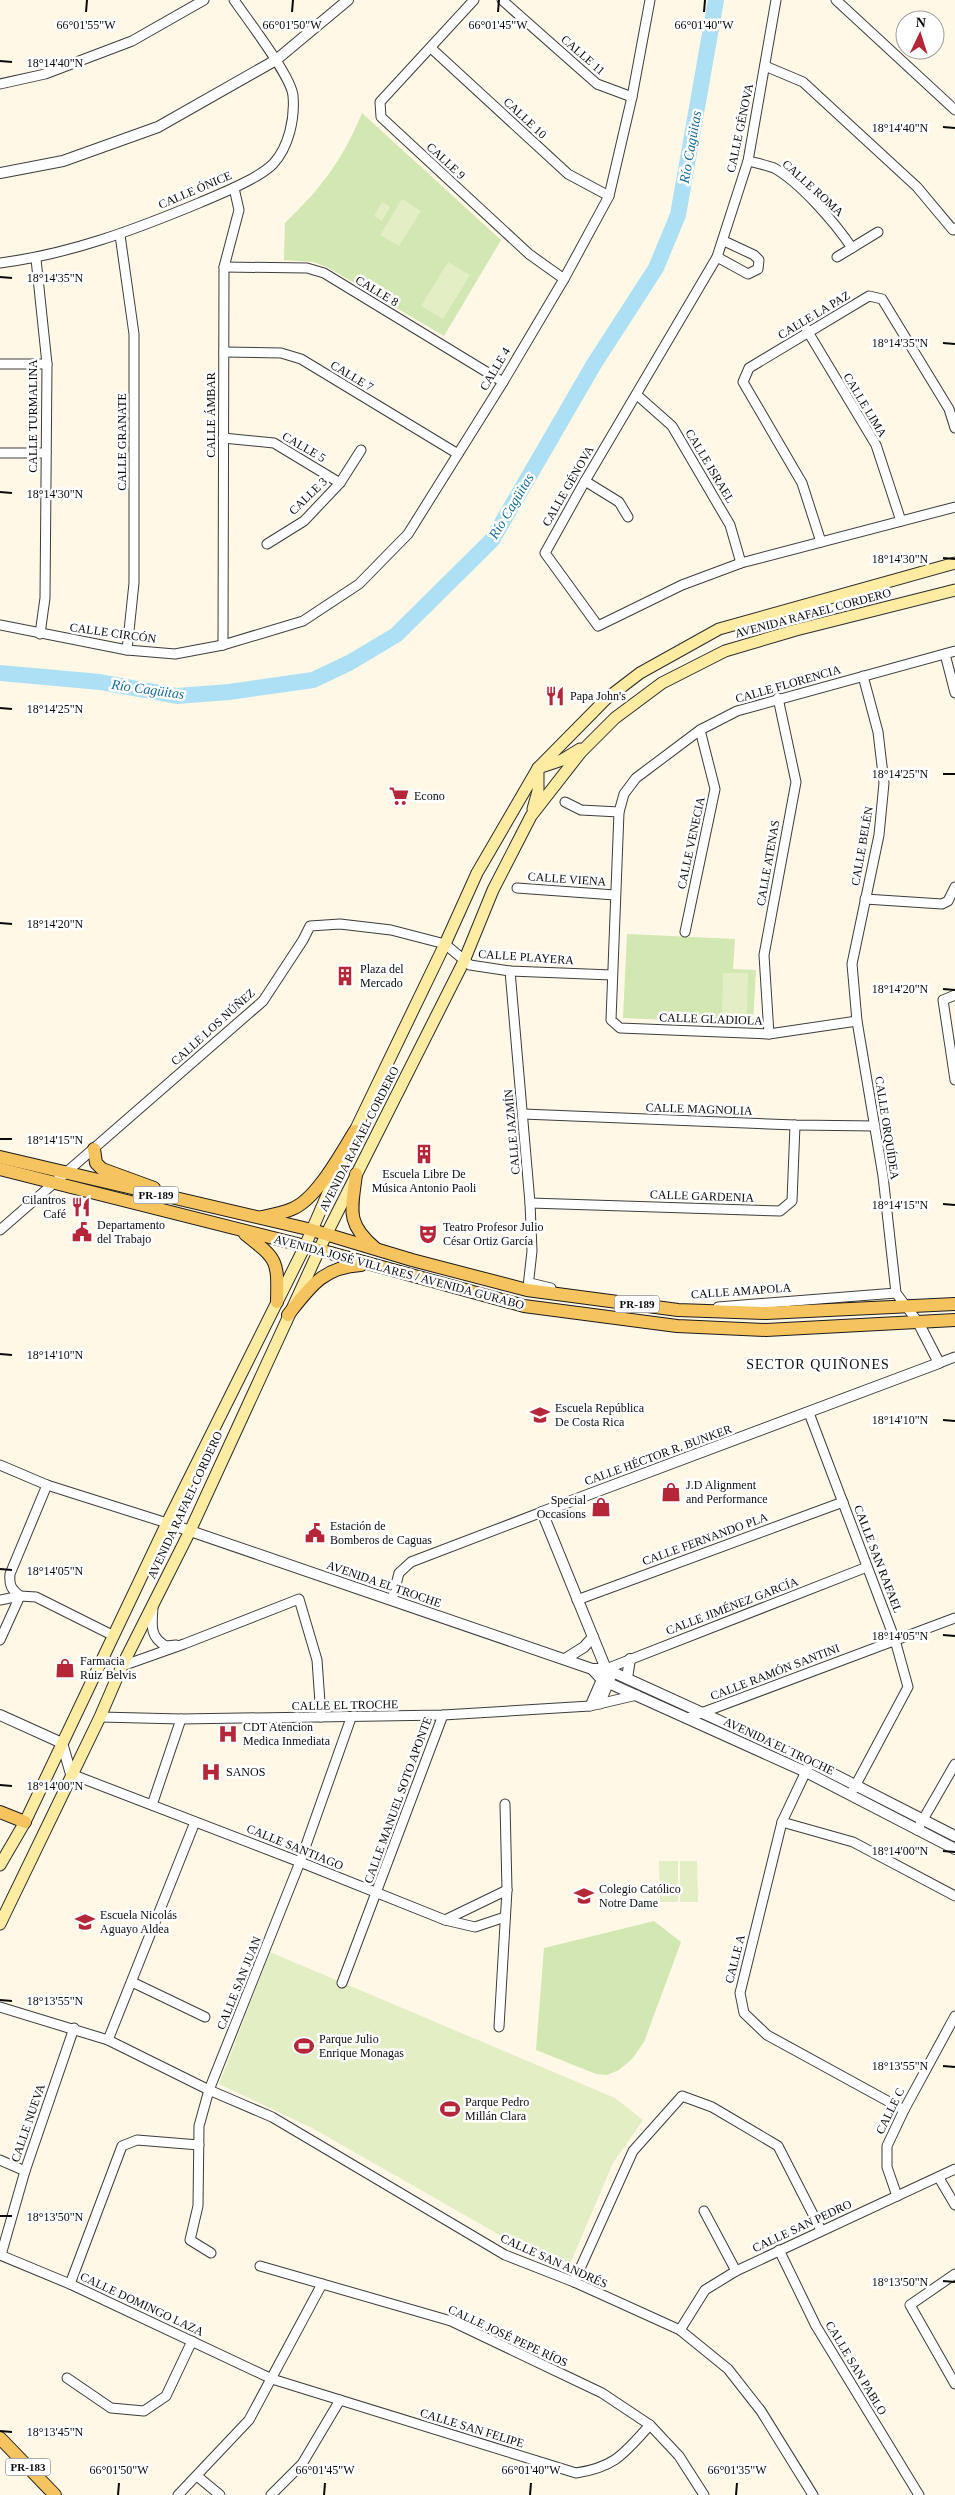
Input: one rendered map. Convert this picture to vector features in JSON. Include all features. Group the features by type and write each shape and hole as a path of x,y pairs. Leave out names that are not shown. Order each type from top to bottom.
{"main road":[{"name":"AVENIDA RAFAEL CORDERO","path":"0,1865 25,1822 167,1523 305,1246 355,1131 477,873 538,768 606,699 640,674 718,629 955,563"},
{"name":"AVENIDA RAFAEL CORDERO","path":"0,1924 70,1774 100,1717 122,1666 190,1531 326,1235 464,961 493,890 532,816 591,743 615,718 662,683 725,651 796,630 955,590"},
{"path":"532,816 538,792 538,768 562,760 591,743"},
{"path":"260,1218 294,1209 310,1196 331,1169 355,1131"},
{"path":"94,1149 96,1163 102,1169 199,1204 198,1221"},
{"name":"AVENIDA JOSÉ VILLARES / AVENIDA GURABO","path":"0,1157 66,1174 312,1230 446,1269 528,1286 678,1310 766,1313 955,1304"},
{"path":"1,1170 38,1176 66,1174"},
{"name":"AVENIDA JOSÉ VILLARES / AVENIDA GURABO","path":"1,1170 198,1221 305,1246 524,1306 677,1326 766,1330 955,1320"},
{"path":"356,1174 353,1223 363,1238 379,1251"},
{"path":"241,1231 271,1255 278,1270 277,1302"},
{"path":"288,1315 312,1284 330,1271 349,1265 370,1264"},
{"path":"442,1285 446,1269"},
{"path":"0,1812 25,1822"},
{"name":"PR-183","path":"0,2438 51,2494"}],"street":[{"path":"0,84 46,74 132,41 204,0"},
{"name":"CALLE ÓNICE","path":"0,263 36,259 120,235 234,188 273,163 292,130 294,94 276,60 234,0"},
{"path":"0,173 62,161 158,126 276,60 348,0"},
{"path":"431,48 474,0"},
{"name":"CALLE 11","path":"502,0 597,84 632,97"},
{"name":"CALLE 4","path":"222,645 303,621 359,584 408,534 503,382 564,278 608,196 632,97 650,0"},
{"name":"CALLE GÉNOVA","path":"776,0 748,161 724,241 717,257 585,481 545,553 598,626 682,585 741,563 955,507"},
{"path":"836,0 955,110"},
{"name":"CALLE 10","path":"431,48 568,174 608,196"},
{"name":"CALLE 9","path":"431,48 380,102 381,117 529,254 564,278"},
{"path":"765,66 803,82 917,186 953,230 955,228"},
{"name":"CALLE ROMA","path":"748,161 773,168 786,178 834,221 852,248"},
{"name":"CALLE ÁMBAR","path":"222,645 224,267 239,210 234,188"},
{"path":"837,257 878,232"},
{"name":"CALLE GRANATE","path":"120,235 134,334 134,583 127,650"},
{"path":"717,257 748,274 758,269 759,260 754,255 724,241"},
{"name":"CALLE TURMALINA","path":"36,259 47,364 46,598 40,634"},
{"name":"CALLE 8","path":"224,267 306,268 324,273 503,382"},
{"name":"CALLE LA PAZ","path":"821,542 802,483 743,382 749,368 869,296 882,299 949,409 955,428"},
{"name":"CALLE LIMA","path":"802,322 876,446 901,521"},
{"name":"CALLE 7","path":"224,352 282,353 301,359 458,454"},
{"path":"0,364 47,364"},
{"name":"CALLE ISRAEL","path":"637,395 672,426 730,525 741,563"},
{"name":"CALLE 5","path":"223,438 274,443 340,483"},
{"name":"CALLE 3","path":"267,544 304,521 340,483 361,450"},
{"path":"0,453 46,453"},
{"path":"585,481 619,502 628,517"},
{"name":"CALLE CIRCÓN","path":"0,625 127,650 175,654 222,645"},
{"name":"CALLE FLORENCIA","path":"612,975 618,812 624,794 636,778 700,730 737,711 778,698 955,651"},
{"path":"945,654 955,692"},
{"name":"CALLE BELÉN","path":"857,1020 852,964 879,835 884,783 878,732 863,676"},
{"name":"CALLE ATENAS","path":"769,1034 764,955 796,782 778,698"},
{"name":"CALLE VENECIA","path":"685,932 715,789 700,730"},
{"path":"565,802 581,810 618,812"},
{"path":"865,898 942,904 948,901 955,887"},
{"name":"CALLE VIENA","path":"517,888 615,895"},
{"name":"CALLE LOS NÚÑEZ","path":"0,1230 56,1184 262,1001 303,940 310,926 340,924 391,930 445,944"},
{"name":"CALLE PLAYERA","path":"445,944 470,965 510,971 612,975"},
{"name":"CALLE JAZMÍN","path":"510,971 530,1203 532,1251 528,1286"},
{"name":"CALLE GLADIOLA","path":"612,975 611,1020 620,1028 769,1034 857,1020"},
{"path":"955,996 943,1000 955,1080"},
{"name":"CALLE ORQUÍDEA","path":"857,1020 883,1176 896,1293"},
{"name":"CALLE MAGNOLIA","path":"523,1114 794,1125 875,1126"},
{"name":"CALLE GARDENIA","path":"530,1203 780,1211 792,1201 794,1125"},
{"name":"CALLE AMAPOLA","path":"528,1286 698,1308 896,1293"},
{"path":"896,1293 918,1322 939,1363"},
{"name":"CALLE HÉCTOR R. BUNKER","path":"392,1600 399,1573 410,1562 955,1357"},
{"name":"CALLE SAN RAFAEL","path":"808,1413 895,1640 908,1687 853,1789"},
{"path":"0,1465 47,1485 167,1523"},
{"path":"20,1596 12,1590 9,1583 10,1574 47,1485"},
{"name":"CALLE FERNANDO PLA","path":"577,1600 843,1502"},
{"path":"542,1512 593,1637 612,1669 595,1705"},
{"name":"AVENIDA EL TROCHE","path":"167,1523 592,1669 612,1669 627,1678 702,1712 853,1789 920,1825 955,1849"},
{"name":"CALLE JIMÉNEZ GARCÍA","path":"612,1669 630,1659 867,1567"},
{"path":"0,1640 20,1596"},
{"path":"0,1600 20,1596 36,1597 114,1636"},
{"path":"122,1666 299,1599 317,1660 321,1717"},
{"path":"153,1603 152,1631 158,1642 166,1646 184,1644"},
{"name":"CALLE RAMÓN SANTINI","path":"688,1718 955,1618"},
{"path":"564,1659 584,1647 593,1637"},
{"path":"627,1678 630,1659"},
{"name":"AVENIDA EL TROCHE","path":"592,1669 605,1681 688,1718 808,1767"},
{"name":"CALLE EL TROCHE","path":"100,1717 181,1719 351,1718 443,1715 595,1705 636,1695"},
{"path":"0,1715 62,1743 70,1774"},
{"name":"CALLE MANUEL SOTO APONTE","path":"342,1983 443,1715"},
{"name":"CALLE SAN JUAN","path":"211,2253 190,2240 198,2206 199,2126 209,2090 300,1862 351,1718"},
{"path":"152,1805 181,1719"},
{"path":"920,1825 955,1764"},
{"name":"CALLE A","path":"808,1767 782,1822 740,1992 744,2013 767,2035 904,2110"},
{"name":"CALLE SANTIAGO","path":"70,1774 445,1920 475,1927 505,1917"},
{"path":"499,2027 507,1890 505,1804"},
{"path":"108,2040 195,1822"},
{"path":"782,1822 853,1842 955,1896"},
{"name":"AVENIDA EL TROCHE","path":"920,1825 955,1836"},
{"path":"445,1920 507,1890"},
{"path":"132,1982 205,2017"},
{"name":"CALLE SAN ANDRÉS","path":"0,2006 108,2040 209,2090 272,2118 505,2255 574,2282 680,2330 728,2369 756,2404 813,2495"},
{"name":"CALLE C","path":"897,2196 887,2167 887,2146 904,2110 955,2016"},
{"name":"CALLE NUEVA","path":"1,2255 25,2172 74,2028"},
{"path":"574,2282 633,2151 682,2096 712,2107 778,2146 821,2230"},
{"path":"70,2284 122,2146 137,2140 200,2145"},
{"path":"0,2160 25,2172"},
{"name":"CALLE SAN PEDRO","path":"680,2330 705,2290 736,2271 821,2230 955,2170"},
{"path":"939,2178 955,2205"},
{"path":"704,2211 736,2271"},
{"name":"CALLE SAN PABLO","path":"779,2250 816,2326 919,2495"},
{"name":"CALLE DOMINGO LAZA","path":"1,2255 70,2284 272,2379"},
{"name":"CALLE JOSÉ PEPE RÍOS","path":"260,2266 451,2321 602,2393 650,2425 679,2456 704,2495"},
{"path":"954,2380 910,2305 955,2274"},
{"path":"178,2495 250,2420 322,2284"},
{"path":"67,2378 111,2408 144,2411 166,2396 192,2341"},
{"name":"CALLE SAN FELIPE","path":"272,2379 576,2473 597,2470 619,2459 650,2425"},
{"path":"272,2495 302,2464 340,2400"},
{"path":"197,2476 220,2495"}],"green space":[{"path":"362,113 501,240 444,336 327,267 313,262 284,260 285,223 310,197 330,172 347,145"},
{"path":"402,199 421,211 399,246 380,235"},
{"path":"382,202 390,207 382,221 374,216"},
{"path":"448,262 470,275 443,319 421,306"},
{"path":"627,934 735,939 733,969 756,970 753,1024 623,1018"},
{"path":"723,973 748,973 747,1017 722,1017"},
{"path":"659,1861 678,1861 678,1902 660,1902"},
{"path":"680,1861 697,1861 698,1902 680,1902"},
{"path":"654,1921 681,1942 644,2042 632,2059 619,2070 607,2075 596,2074 536,2050 544,1948"},
{"name":"Parque Pedro Millán Clara","path":"270,1952 615,2098 643,2120 613,2163 570,2264 510,2241 312,2128 219,2084"}],"waterway":[{"name":"Río Cagüitas","path":"0,673 100,682 177,696 229,692 313,680 349,663 396,635 492,540 594,364 656,268 678,215 716,0"}],"place":[{"name":"Papa John's","path":"555,696"},
{"name":"Econo","path":"399,796"},
{"name":"Plaza del Mercado","path":"345,976"},
{"name":"Escuela Libre De Música Antonio Paoli","path":"424,1154"},
{"name":"Cilantros Café","path":"81,1207"},
{"name":"Departamento del Trabajo","path":"82,1232"},
{"name":"Teatro Profesor Julio César Ortiz García","path":"428,1234"},
{"name":"Escuela República De Costa Rica","path":"540,1415"},
{"name":"J.D Alignment and Performance","path":"671,1492"},
{"name":"Special Occasions","path":"601,1507"},
{"name":"Estación de Bomberos de Caguas","path":"315,1533"},
{"name":"Farmacia Ruiz Belvis","path":"65,1668"},
{"name":"CDT Atencion Medica Inmediata","path":"228,1734"},
{"name":"SANOS","path":"211,1772"},
{"name":"Colegio Católico Notre Dame","path":"584,1896"},
{"name":"Escuela Nicolás Aguayo Aldea","path":"85,1922"},
{"name":"Parque Julio Enrique Monagas","path":"304,2046"},
{"name":"Parque Pedro Millán Clara","path":"450,2109"}],"district":[{"name":"SECTOR QUIÑONES","path":"818,1364"}]}
